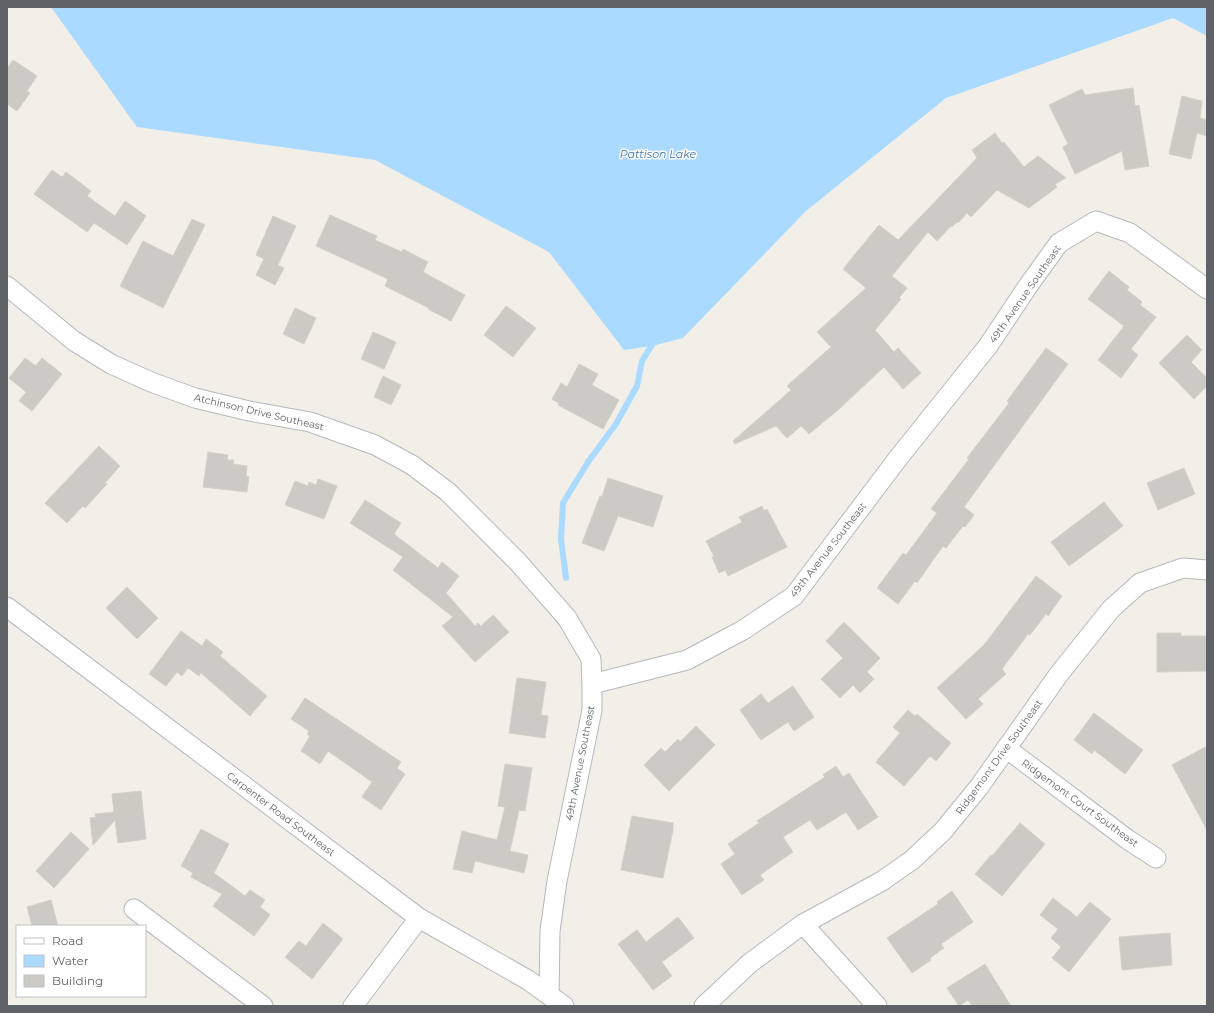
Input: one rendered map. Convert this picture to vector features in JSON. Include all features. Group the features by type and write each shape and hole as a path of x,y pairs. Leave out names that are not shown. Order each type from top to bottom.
{"street":[{"name":"49th Avenue Southeast","path":"549,995 550,931 557,881 592,710 592,684 687,660 743,630 794,596 899,457 988,346 1059,243 1096,221 1130,233 1207,288"},
{"name":"Atchinson Drive Southeast","path":"7,286 74,342 111,364 151,382 195,398 310,422 375,445 412,465 448,492 518,561 567,618 591,659 592,684"},
{"name":"Ridgemont Drive Southeast","path":"704,1006 750,962 803,924 882,881 912,860 943,832 979,787 1059,674 1111,609 1140,583 1183,568 1207,570"},
{"name":"Carpenter Road Southeast","path":"7,607 419,918 528,980 564,1006"},
{"name":"Ridgemont Court Southeast","path":"1006,748 1127,839 1156,858"},
{"path":"134,909 263,1006"},
{"path":"353,1006 419,918"},
{"path":"803,924 877,1006"}],"water":[{"name":"Pattison Lake","path":"51,7 1207,7 1207,36 1173,18 946,98 806,211 683,338 652,346 624,350 549,252 375,160 137,127"}],"building":[{"path":"13,60 37,76 27,91 30,93 17,111 7,104 7,68"},
{"path":"1133,88 1135,106 1139,105 1149,166 1125,170 1122,151 1075,174 1063,147 1068,144 1049,105 1082,89 1085,95"},
{"path":"1182,96 1202,101 1200,118 1207,120 1207,136 1197,133 1191,159 1169,154"},
{"path":"995,133 1024,167 1038,156 1066,178 1055,184 1057,187 1029,208 997,190 971,217 967,213 958,223 957,222 952,227 951,226 937,241 928,232 892,276 907,288 899,298 901,299 875,330 894,352 898,348 921,373 903,389 884,367 838,410 809,434 801,426 787,438 776,426 735,444 733,441 791,390 787,386 831,347 817,332 866,288 843,269 879,225 898,240 977,158 972,150"},
{"path":"52,170 62,177 66,172 91,191 87,196 115,216 125,201 146,216 127,245 94,223 87,232 34,194"},
{"path":"330,215 377,236 375,240 402,252 403,249 428,262 423,272 465,295 451,321 385,286 388,279 316,246"},
{"path":"273,216 296,226 278,265 284,268 275,285 256,275 264,259 256,255"},
{"path":"192,219 205,225 163,308 120,286 143,241 173,256"},
{"path":"1109,271 1129,287 1127,290 1142,302 1140,305 1156,317 1131,349 1138,355 1121,378 1098,360 1124,326 1088,299"},
{"path":"506,306 536,328 513,357 484,335"},
{"path":"295,308 316,318 304,344 283,334"},
{"path":"373,332 396,342 384,369 361,359"},
{"path":"1187,335 1202,350 1191,362 1207,378 1207,386 1194,399 1159,363"},
{"path":"1046,348 1068,364 964,507 974,515 965,527 963,526 946,548 943,546 917,583 915,581 898,604 877,588 903,553 906,555 937,513 931,509 969,459 967,458 1009,403 1007,401"},
{"path":"25,358 36,366 42,358 62,374 32,411 19,401 26,392 9,378"},
{"path":"579,364 598,374 592,385 619,400 603,429 558,405 559,403 552,399 561,383 567,387"},
{"path":"383,376 401,385 391,405 374,397"},
{"path":"99,446 120,466 105,483 107,484 85,508 83,506 67,523 45,503"},
{"path":"208,452 228,455 227,460 234,460 233,464 247,466 246,476 249,477 247,492 203,487"},
{"path":"1184,468 1195,494 1158,510 1147,483"},
{"path":"608,478 663,496 653,527 618,516 604,551 582,543 600,496 602,497"},
{"path":"318,479 337,486 324,519 285,505 295,481 308,486 309,482 316,485"},
{"path":"365,500 401,523 394,534 438,568 442,562 459,576 446,593 475,626 478,623 481,626 493,615 509,632 475,662 442,626 453,617 393,570 403,557 350,523"},
{"path":"1104,502 1123,526 1069,566 1051,542"},
{"path":"762,506 764,511 767,509 787,547 728,576 725,570 719,573 712,557 714,556 706,541 742,522 739,517"},
{"path":"1036,576 1062,596 1048,616 1046,614 1030,635 1028,634 1002,669 1006,674 978,699 983,704 966,719 937,688 984,645"},
{"path":"127,587 158,618 137,639 106,608"},
{"path":"844,622 880,658 867,672 874,679 860,693 853,685 840,698 821,679 843,658 826,641"},
{"path":"181,631 202,646 206,639 223,652 220,656 267,696 250,716 201,673 199,676 188,668 182,676 177,672 166,686 149,674"},
{"path":"1157,633 1181,633 1181,636 1207,636 1207,671 1157,672"},
{"path":"517,678 546,682 541,715 548,716 545,738 509,733"},
{"path":"793,686 814,717 794,731 788,722 761,740 740,710 761,694 768,703"},
{"path":"305,698 401,762 397,768 405,774 381,810 362,797 372,782 328,751 320,764 301,751 310,736 307,734 309,731 291,719"},
{"path":"908,710 915,716 917,714 951,743 936,761 930,756 904,786 876,762 900,733 893,727"},
{"path":"1094,713 1143,750 1125,774 1094,750 1092,754 1074,740"},
{"path":"696,726 715,745 669,791 644,765 661,748 665,752 678,739 680,742"},
{"path":"1207,746 1207,830 1172,765"},
{"path":"505,764 532,768 525,811 519,810 510,851 528,855 524,873 475,861 472,873 453,869 462,831 497,840 505,807 498,806"},
{"path":"836,766 843,777 849,773 878,817 858,830 846,812 817,830 810,820 783,837 793,852 760,875 764,880 742,895 721,864 735,854 728,844 759,823 757,821 825,777 823,775"},
{"path":"141,791 146,839 118,843 115,820 93,845 90,818 96,817 95,814 114,812 112,794"},
{"path":"632,816 673,823 673,830 663,878 621,870"},
{"path":"1020,823 1045,844 1002,896 975,874"},
{"path":"201,829 229,844 214,873 245,896 250,890 265,900 260,907 270,915 254,936 213,906 222,894 191,877 193,873 181,866"},
{"path":"71,832 89,849 54,888 36,871"},
{"path":"952,891 973,922 941,944 944,948 930,958 931,960 912,973 887,938 938,904 937,902"},
{"path":"1053,898 1077,917 1090,902 1111,919 1069,972 1052,958 1061,947 1051,938 1058,929 1040,915"},
{"path":"51,900 58,925 32,925 27,907"},
{"path":"678,917 694,938 662,962 672,976 653,990 618,944 637,930 646,942"},
{"path":"323,923 343,939 312,979 285,957 299,941 306,946"},
{"path":"1170,933 1172,965 1122,970 1119,937"},
{"path":"985,964 1011,1006 972,1006 968,1000 959,1006 947,988"}],"waterway":[{"path":"566,578 561,539 563,503 588,462 616,424 637,386 642,361 655,340"}]}
